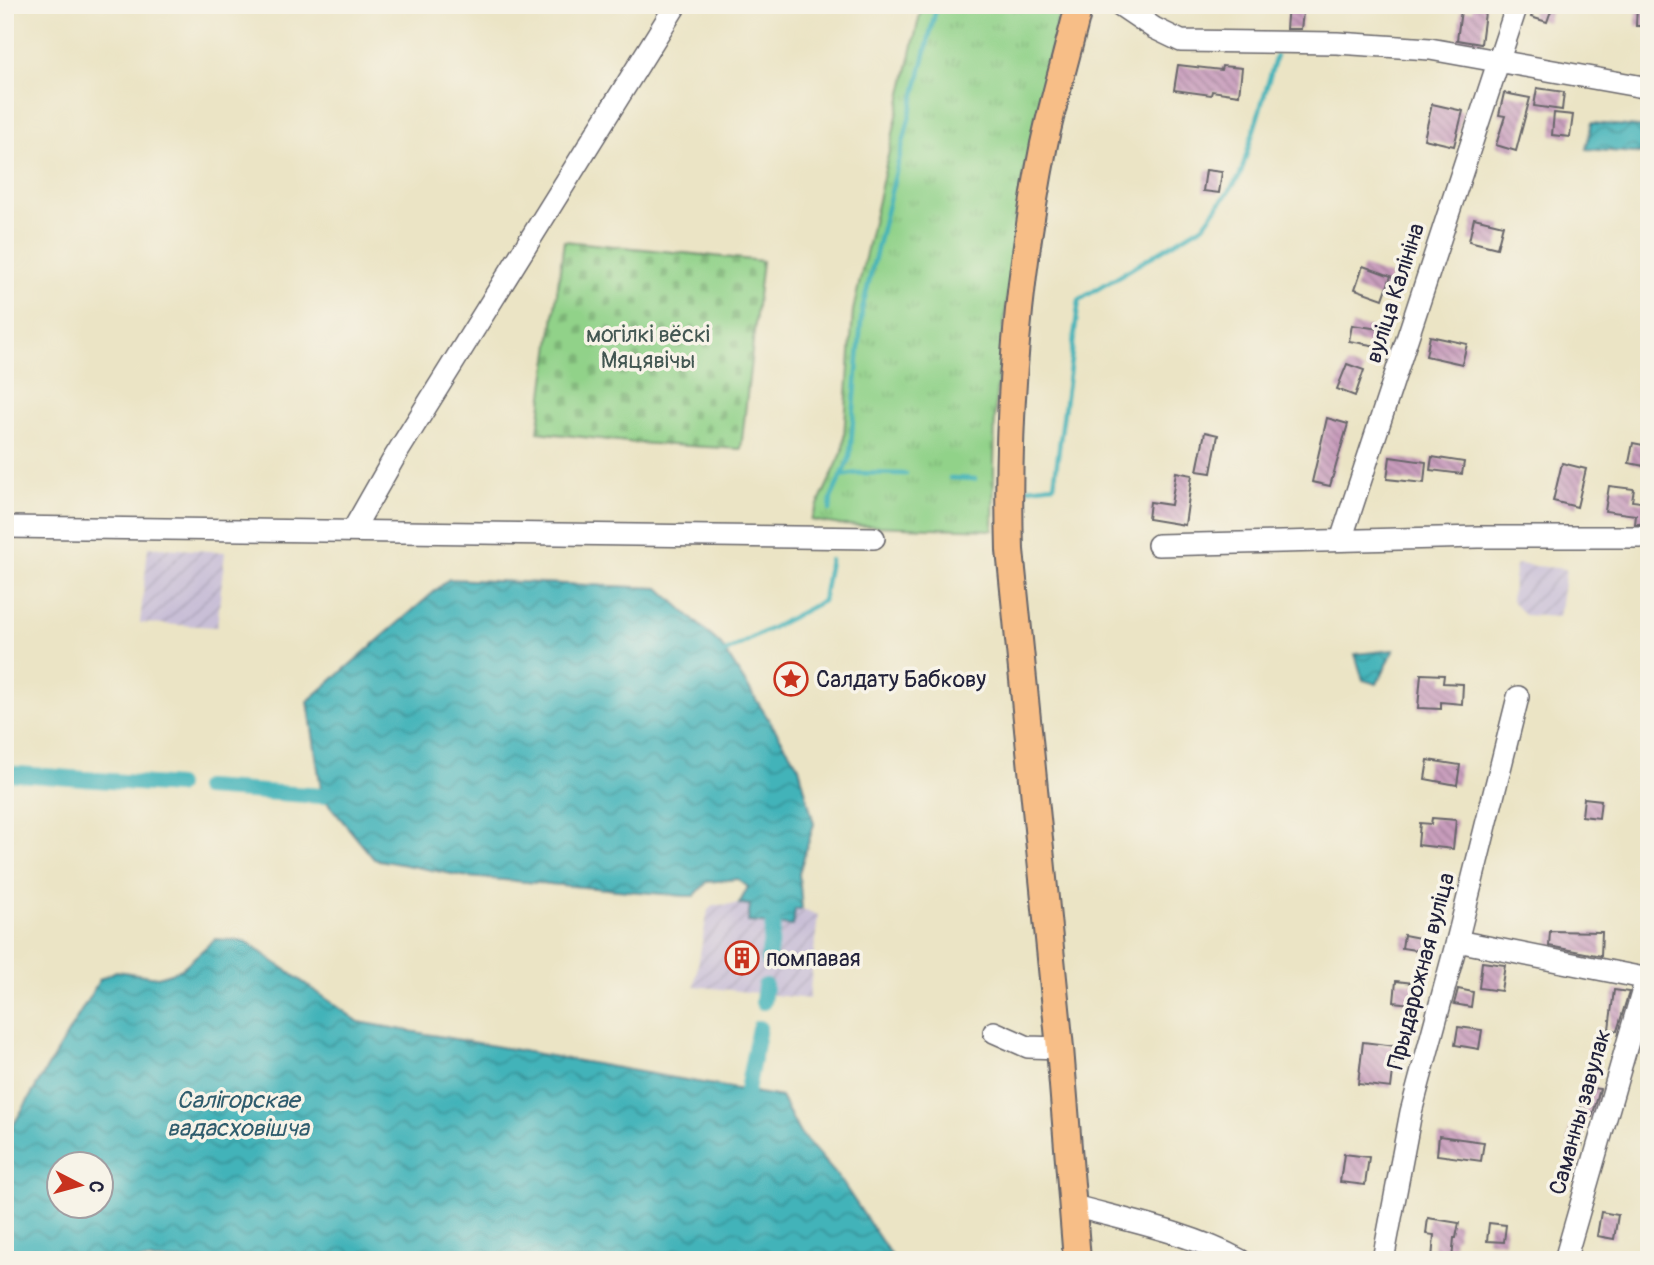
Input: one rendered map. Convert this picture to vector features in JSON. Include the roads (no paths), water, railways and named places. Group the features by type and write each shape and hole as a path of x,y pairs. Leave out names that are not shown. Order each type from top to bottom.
{"main road":[{"path":"1077,1260 1010,550 1008,471 1013,351 1026,245 1045,142 1079,5"}],"street":[{"path":"354,530 394,458 676,5"},
{"path":"1120,5 1154,28 1181,41 1337,43 1430,50 1649,88"},
{"name":"вуліца Калініна","path":"1341,540 1517,5"},
{"path":"5,527 874,538"},
{"path":"1158,545 1478,537 1649,537"},
{"name":"Прыдарожная вуліца","path":"1384,1260 1410,1112 1457,942 1518,697"},
{"name":"Саманны завулак","path":"1457,942 1647,979 1565,1260"},
{"path":"994,1032 1028,1047 1059,1048"},
{"path":"1074,1206 1160,1229 1228,1253 1240,1260"}],"water":[{"path":"1592,123 1648,128 1645,154 1586,149"},
{"path":"449,579 659,588 721,645 799,767 814,824 799,873 802,909 795,909 793,926 748,922 750,905 739,904 748,887 738,879 707,882 694,896 685,896 468,877 374,859 322,796 308,701"},
{"path":"1394,650 1377,684 1363,680 1355,654"},
{"name":"Салігорскае вадасховішча","path":"215,939 245,941 359,1022 781,1097 799,1132 840,1179 890,1254 891,1260 5,1260 5,1139 100,979 116,971 158,977 180,970"}],"waterway":[{"path":"830,510 831,498 850,457 862,310 937,5"},
{"path":"1028,488 1054,485 1079,300 1204,225 1240,176 1276,56"},
{"path":"841,476 857,473 906,474"},
{"path":"950,478 975,479"},
{"path":"726,652 823,601 830,560"},
{"path":"5,773 177,786"},
{"path":"205,788 322,796"},
{"path":"768,960 773,925"},
{"path":"763,1002 765,986"},
{"path":"743,1111 759,1028"}],"place":[{"name":"Салдату Бабкову","path":"791,679"},
{"name":"помпавая","path":"742,958"}],"park label":[{"name":"могілкі вёскі Мяцявічы","path":"648,347"}]}
